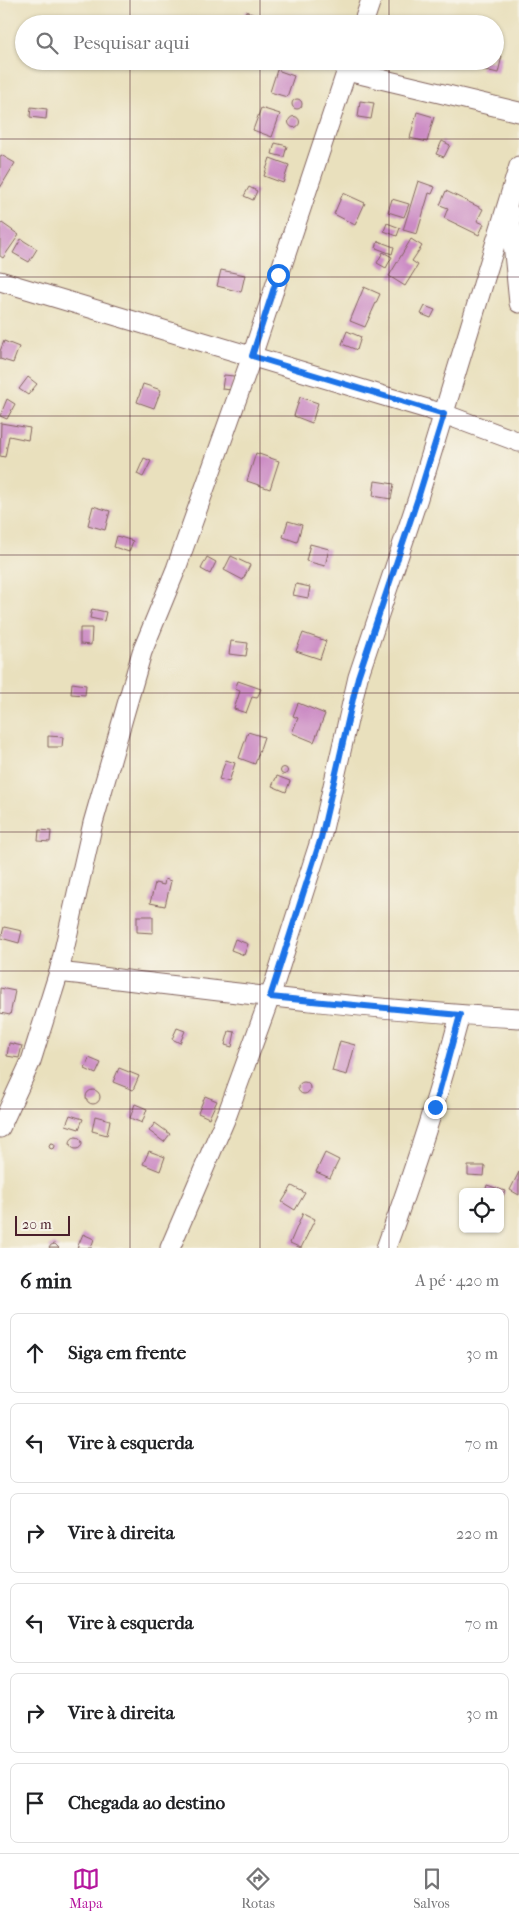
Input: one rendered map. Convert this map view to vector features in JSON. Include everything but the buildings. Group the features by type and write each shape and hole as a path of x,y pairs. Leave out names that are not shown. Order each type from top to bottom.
{"street":[{"path":"366,15 371,0"},
{"path":"0,1128 31,1061 59,972 93,824 142,652 176,569 252,356 348,70"},
{"path":"364,70 519,112"},
{"path":"170,1248 227,1115 270,997 321,838 358,677 418,498 519,166"},
{"path":"509,204 519,303"},
{"path":"0,281 444,414 519,442"},
{"path":"59,972 270,997 460,1015 519,1018"},
{"path":"386,1248 411,1181 435,1107 460,1015"}],"route":[{"path":"278,275 252,356 444,414 358,677 321,838 270,997 460,1015 435,1107"}]}
